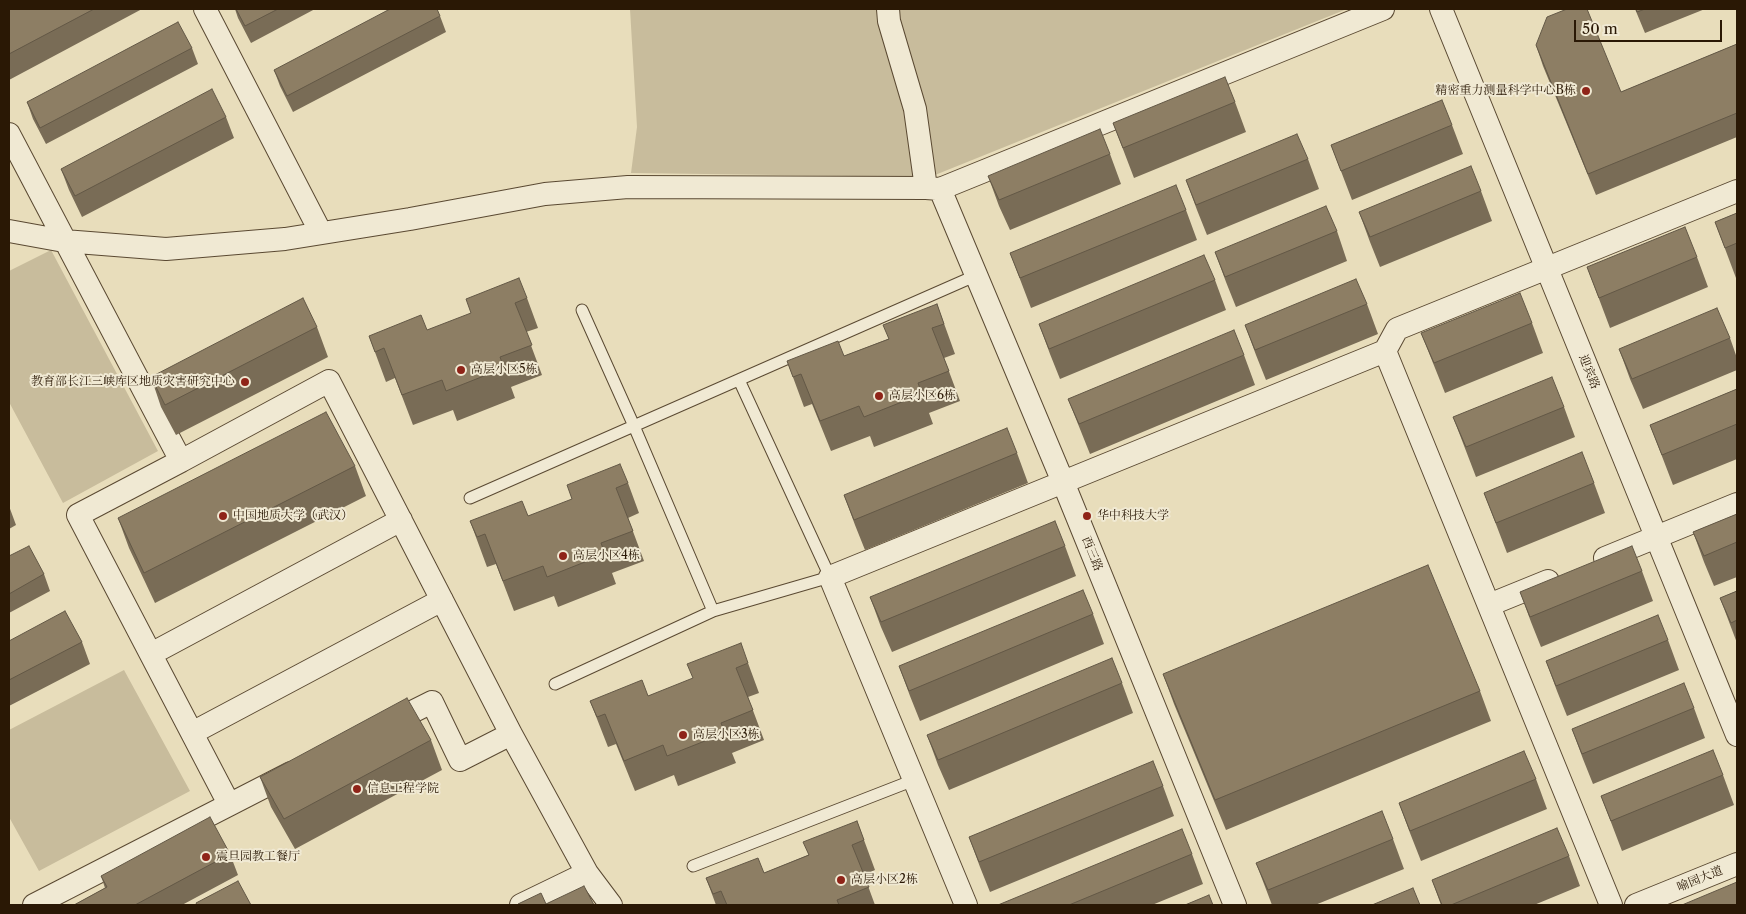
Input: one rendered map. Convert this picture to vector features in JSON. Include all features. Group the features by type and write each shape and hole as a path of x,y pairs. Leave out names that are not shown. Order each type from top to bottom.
{"street":[{"path":"205,9 321,233"},
{"name":"西三路","path":"888,9 889,21 933,188 977,275 1235,905"},
{"path":"9,231 64,241 166,249 285,239 545,194 628,187 933,188 1383,9"},
{"name":"迎宾路","path":"1441,9 1737,735"},
{"path":"9,134 180,461"},
{"path":"966,905 830,577 1385,351 1397,329 1737,191"},
{"path":"1385,351 1611,905"},
{"path":"229,804 78,515 329,381 511,734 587,873 611,905"},
{"path":"1489,605 1737,504"},
{"path":"151,654 401,520"},
{"path":"192,733 442,600"},
{"path":"370,733 432,702 460,760 511,734"},
{"path":"34,905 308,764"},
{"name":"喻园大道","path":"1636,905 1737,864"},
{"path":"521,905 587,873"}],"lane":[{"path":"470,498 977,275"},
{"path":"582,310 634,426 713,612"},
{"path":"555,684 713,612 830,577 739,380"},
{"path":"693,866 914,780"}],"shaded area":[{"path":"630,9 1347,9 930,177 631,173 637,127"},
{"path":"51,250 158,451 63,503 9,402 9,271"},
{"path":"124,670 190,791 39,871 9,817 9,730"}],"building":[{"path":"9,9 94,9 9,54"},
{"path":"236,9 278,9 245,26"},
{"path":"390,9 437,9 440,16 287,96 274,70"},
{"name":"精密重力测量科学中心B栋","path":"1567,9 1587,9 1621,92 1737,44 1737,113 1588,174 1536,45 1547,17"},
{"path":"178,22 192,48 40,128 27,102"},
{"path":"1225,77 1235,102 1123,148 1113,123"},
{"path":"212,89 226,117 75,196 61,169"},
{"path":"1442,100 1452,125 1341,171 1331,145"},
{"path":"1100,129 1110,154 999,200 988,176"},
{"path":"1297,134 1308,159 1196,205 1186,180"},
{"path":"1471,166 1481,191 1370,237 1359,212"},
{"path":"1176,185 1186,210 1020,278 1010,253"},
{"path":"1326,206 1337,231 1225,277 1215,252"},
{"path":"1737,213 1737,243 1725,248 1715,222"},
{"path":"1685,227 1697,257 1599,298 1587,267"},
{"path":"1204,255 1215,280 1049,349 1039,324"},
{"path":"519,278 527,298 515,303 532,345 500,357 504,368 446,391 442,380 402,395 384,348 375,352 369,336 421,315 427,330 471,313 466,299"},
{"path":"1356,279 1367,304 1255,350 1245,325"},
{"path":"1520,293 1532,323 1434,363 1421,333"},
{"path":"303,298 317,327 165,405 151,377"},
{"path":"937,304 944,324 932,328 949,371 918,383 922,394 864,417 859,406 820,421 801,374 793,377 787,361 838,341 844,356 889,339 883,325"},
{"path":"1717,308 1730,338 1632,379 1619,349"},
{"path":"1234,330 1244,355 1079,424 1068,399"},
{"path":"1552,377 1564,407 1466,447 1453,417"},
{"path":"1737,389 1737,424 1662,455 1650,425"},
{"path":"326,412 355,466 144,573 118,518"},
{"path":"1007,428 1017,453 854,520 844,495"},
{"path":"1582,452 1594,483 1496,523 1484,493"},
{"path":"620,464 628,483 616,488 633,531 601,543 605,554 547,577 543,566 503,581 485,534 477,537 470,521 522,501 528,516 572,499 567,485"},
{"path":"1737,514 1737,542 1704,556 1693,532"},
{"path":"1055,521 1065,546 881,622 870,597"},
{"path":"29,546 44,574 9,594 9,556"},
{"path":"1632,546 1642,571 1530,617 1520,592"},
{"path":"1428,565 1480,691 1215,800 1163,674"},
{"path":"1083,590 1093,614 909,691 899,666"},
{"path":"1737,591 1737,620 1731,623 1720,598"},
{"path":"65,611 82,642 9,680 9,641"},
{"path":"1658,615 1668,640 1556,686 1546,661"},
{"path":"741,643 748,663 736,668 753,710 721,723 725,733 667,756 663,745 624,761 605,714 597,717 590,701 642,680 648,696 693,678 687,664"},
{"path":"1112,658 1122,683 938,760 927,735"},
{"path":"1684,683 1694,708 1582,754 1572,729"},
{"path":"407,698 431,740 284,819 260,777"},
{"path":"1713,750 1723,775 1611,821 1601,796"},
{"path":"1524,751 1536,779 1410,831 1399,803"},
{"path":"1153,761 1163,786 979,862 969,837"},
{"path":"1382,811 1393,839 1268,890 1256,863"},
{"path":"210,817 230,854 135,905 74,905 107,887 101,876"},
{"path":"857,821 864,840 852,845 869,887 837,900 839,905 727,905 721,891 713,894 706,878 758,858 764,873 809,855 803,842"},
{"path":"1557,828 1569,856 1451,905 1442,905 1432,880"},
{"path":"1182,829 1192,854 1069,905 998,905"},
{"path":"238,881 251,905 197,905 196,903"},
{"path":"1737,882 1737,905 1682,905"},
{"path":"584,886 594,905 518,905 541,893 546,904"},
{"path":"1413,888 1420,905 1372,905"},
{"path":"1209,895 1213,905 1185,905"}],"place":[{"name":"精密重力测量科学中心B栋","path":"1586,91"},
{"name":"高层小区5栋","path":"461,370"},
{"name":"教育部长江三峡库区地质灾害研究中心","path":"245,382"},
{"name":"高层小区6栋","path":"879,396"},
{"name":"中国地质大学（武汉）","path":"223,516"},
{"name":"华中科技大学","path":"1087,516"},
{"name":"高层小区4栋","path":"563,556"},
{"name":"高层小区3栋","path":"683,735"},
{"name":"信息工程学院","path":"357,789"},
{"name":"震旦园教工餐厅","path":"206,857"},
{"name":"高层小区2栋","path":"841,880"}]}
